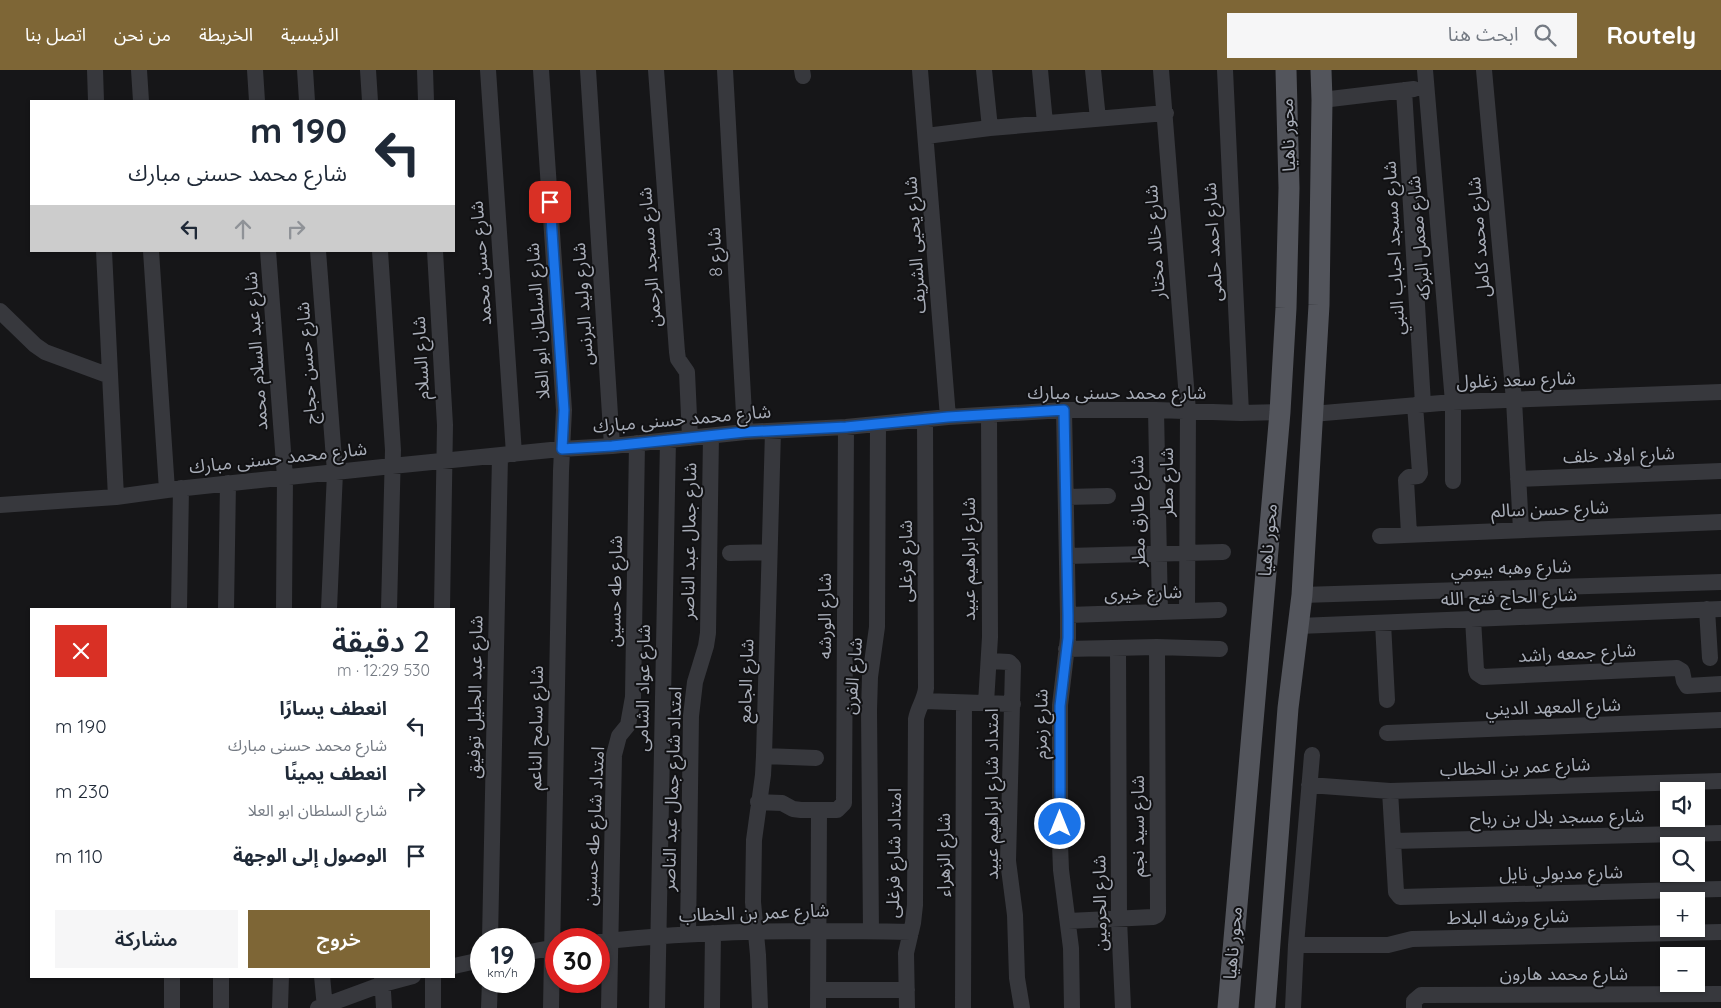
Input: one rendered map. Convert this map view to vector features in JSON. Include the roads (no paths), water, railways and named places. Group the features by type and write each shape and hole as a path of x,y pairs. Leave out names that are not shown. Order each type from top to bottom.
{"main road":[{"name":"محور ناهيا","path":"1228,1008 1280,412 1286,308 1289,188 1286,70"},
{"name":"محور ناهيا","path":"1265,1008 1288,708 1302,594 1319,304 1321,70"},
{"path":"1280,412 1312,414"}],"street":[{"path":"95,70 96,100"},
{"path":"139,70 141,100"},
{"path":"255,70 257,100"},
{"path":"305,70 307,100"},
{"path":"368,70 370,100"},
{"path":"425,70 426,100"},
{"name":"شارع حسن محمد","path":"488,70 507,455"},
{"name":"شارع السلطان ابو العلا","path":"541,70 564,410 562,449"},
{"name":"شارع وليد البرنس","path":"588,70 612,446"},
{"name":"شارع مسجد الرحمن","path":"656,70 677,352 678,359 686,372 690,438"},
{"name":"شارع 8","path":"725,70 745,432"},
{"name":"شارع يحيى الشريف","path":"920,70 948,417"},
{"path":"984,70 990,128"},
{"path":"1040,70 1045,124"},
{"path":"1093,70 1098,119"},
{"name":"شارع خالد مختار","path":"1161,70 1166,113 1188,412"},
{"name":"شارع احمد حلمى","path":"1225,70 1241,413"},
{"name":"شارع معمل البركه","path":"1425,70 1452,402 1452,481"},
{"name":"شارع محمد كامل","path":"1484,70 1514,400 1521,530"},
{"path":"1322,100 1427,88"},
{"name":"شارع مسجد احباب النبي","path":"1404,90 1419,404 1420,473 1418,476 1409,477 1406,480 1409,534"},
{"path":"926,136 990,128 1166,113"},
{"path":"104,252 116,497"},
{"path":"151,252 174,489 179,608"},
{"name":"شارع عبد السلام محمد","path":"268,252 285,477 284,608"},
{"name":"شارع حسن حجاج","path":"318,252 335,472 329,608"},
{"path":"380,252 392,432 389,608"},
{"name":"شارع السلام","path":"435,252 446,425 442,608"},
{"path":"0,311 35,345 46,352 110,376"},
{"name":"شارع سعد زغلول","path":"1312,414 1452,402 1721,392"},
{"name":"شارع محمد حسنى مبارك","path":"0,505 116,497 285,477 745,432 846,427 948,417 1064,410 1280,412"},
{"name":"شارع زمزم","path":"1064,410 1068,615 1060,706 1060,844 1062,878 1071,948 1072,1008"},
{"name":"شارع طارق مطر","path":"1156,410 1160,612"},
{"name":"شارع مطر","path":"1187,611 1188,412"},
{"name":"شارع ابراهيم عبيد","path":"986,703 989,661 989,415"},
{"name":"شارع فرغلى","path":"924,701 926,688 925,419"},
{"name":"شارع الفرن","path":"871,931 870,693 877,627 878,424"},
{"name":"شارع الورشه","path":"818,810 837,810 842,806 844,799 846,427"},
{"name":"شارع الجامع","path":"760,1008 753,902 754,840 764,756 773,431"},
{"name":"شارع جمال عبد الناصر","path":"706,646 711,436"},
{"name":"شارع عواد الشامى","path":"657,1008 668,440"},
{"name":"شارع طه حسين","path":"619,736 628,725 633,697 637,443"},
{"name":"شارع سامح الناعم","path":"554,928 562,449"},
{"name":"شارع عبد الجليل توفيق","path":"490,928 507,455"},
{"name":"شارع اولاد خلف","path":"1518,479 1721,471"},
{"path":"226,608 228,483"},
{"path":"1066,497 1108,496"},
{"name":"شارع حسن سالم","path":"1380,536 1721,522"},
{"path":"730,553 769,552"},
{"path":"1067,556 1224,552"},
{"name":"شارع وهبه بيومي","path":"1302,594 1721,582"},
{"path":"1710,658 1714,609"},
{"name":"شارع الحاج فتح الله","path":"1299,626 1714,609"},
{"name":"شارع خيرى","path":"1068,615 1219,610"},
{"name":"شارع جمعه راشد","path":"1473,619 1476,670 1483,677 1677,668 1682,671 1684,682 1687,686 1721,684"},
{"path":"1383,622 1387,700"},
{"name":"امتداد شارع جمال عبد الناصر","path":"688,934 692,701 695,682 706,646"},
{"path":"1066,649 1157,647 1220,649"},
{"name":"شارع سيد نجم","path":"1068,921 1153,917 1158,912 1157,647"},
{"name":"شارع الحرمين","path":"1118,648 1119,919 1123,1008"},
{"name":"امتداد شارع ابراهيم عبيد","path":"989,661 1010,662 1013,664 1008,861 1016,923 1017,978 1022,1008"},
{"path":"924,701 1013,704"},
{"name":"امتداد شارع فرغلى","path":"907,1008 906,953 914,905 916,719 919,706 924,701"},
{"name":"شارع الزهراء","path":"963,1008 964,702"},
{"name":"شارع المعهد الديني","path":"1388,733 1721,720"},
{"name":"امتداد شارع طه حسين","path":"605,928 614,755 619,736"},
{"path":"1293,1008 1296,945 1312,755"},
{"path":"764,756 816,758"},
{"name":"شارع عمر بن الخطاب","path":"1310,785 1390,791 1721,781"},
{"path":"1390,791 1393,841"},
{"path":"758,802 782,803 793,809 818,810 818,1008"},
{"name":"شارع مسجد بلال بن رباح","path":"1393,841 1721,833"},
{"name":"شارع مدبولي نايل","path":"1393,841 1396,892 1398,896 1403,897 1721,889"},
{"name":"شارع عمر بن الخطاب","path":"610,941 658,936 755,931 911,932"},
{"name":"شارع ورشه البلاط","path":"1296,945 1388,945 1412,939 1721,932"},
{"path":"712,1008 713,933"},
{"path":"455,966 470,962"},
{"path":"172,978 172,1008"},
{"path":"221,978 221,1008"},
{"path":"280,978 280,1008"},
{"path":"322,978 322,1007 382,980 398,978"},
{"path":"433,978 433,1008"},
{"path":"382,980 384,1008"},
{"path":"818,990 906,990"},
{"path":"489,1008 490,993"},
{"name":"شارع سامح الناعم","path":"551,1008 552,993"},
{"name":"امتداد شارع طه حسين","path":"608,993 609,1008"},
{"name":"شارع محمد هارون","path":"1414,1007 1414,1001 1421,994 1721,994"}]}
